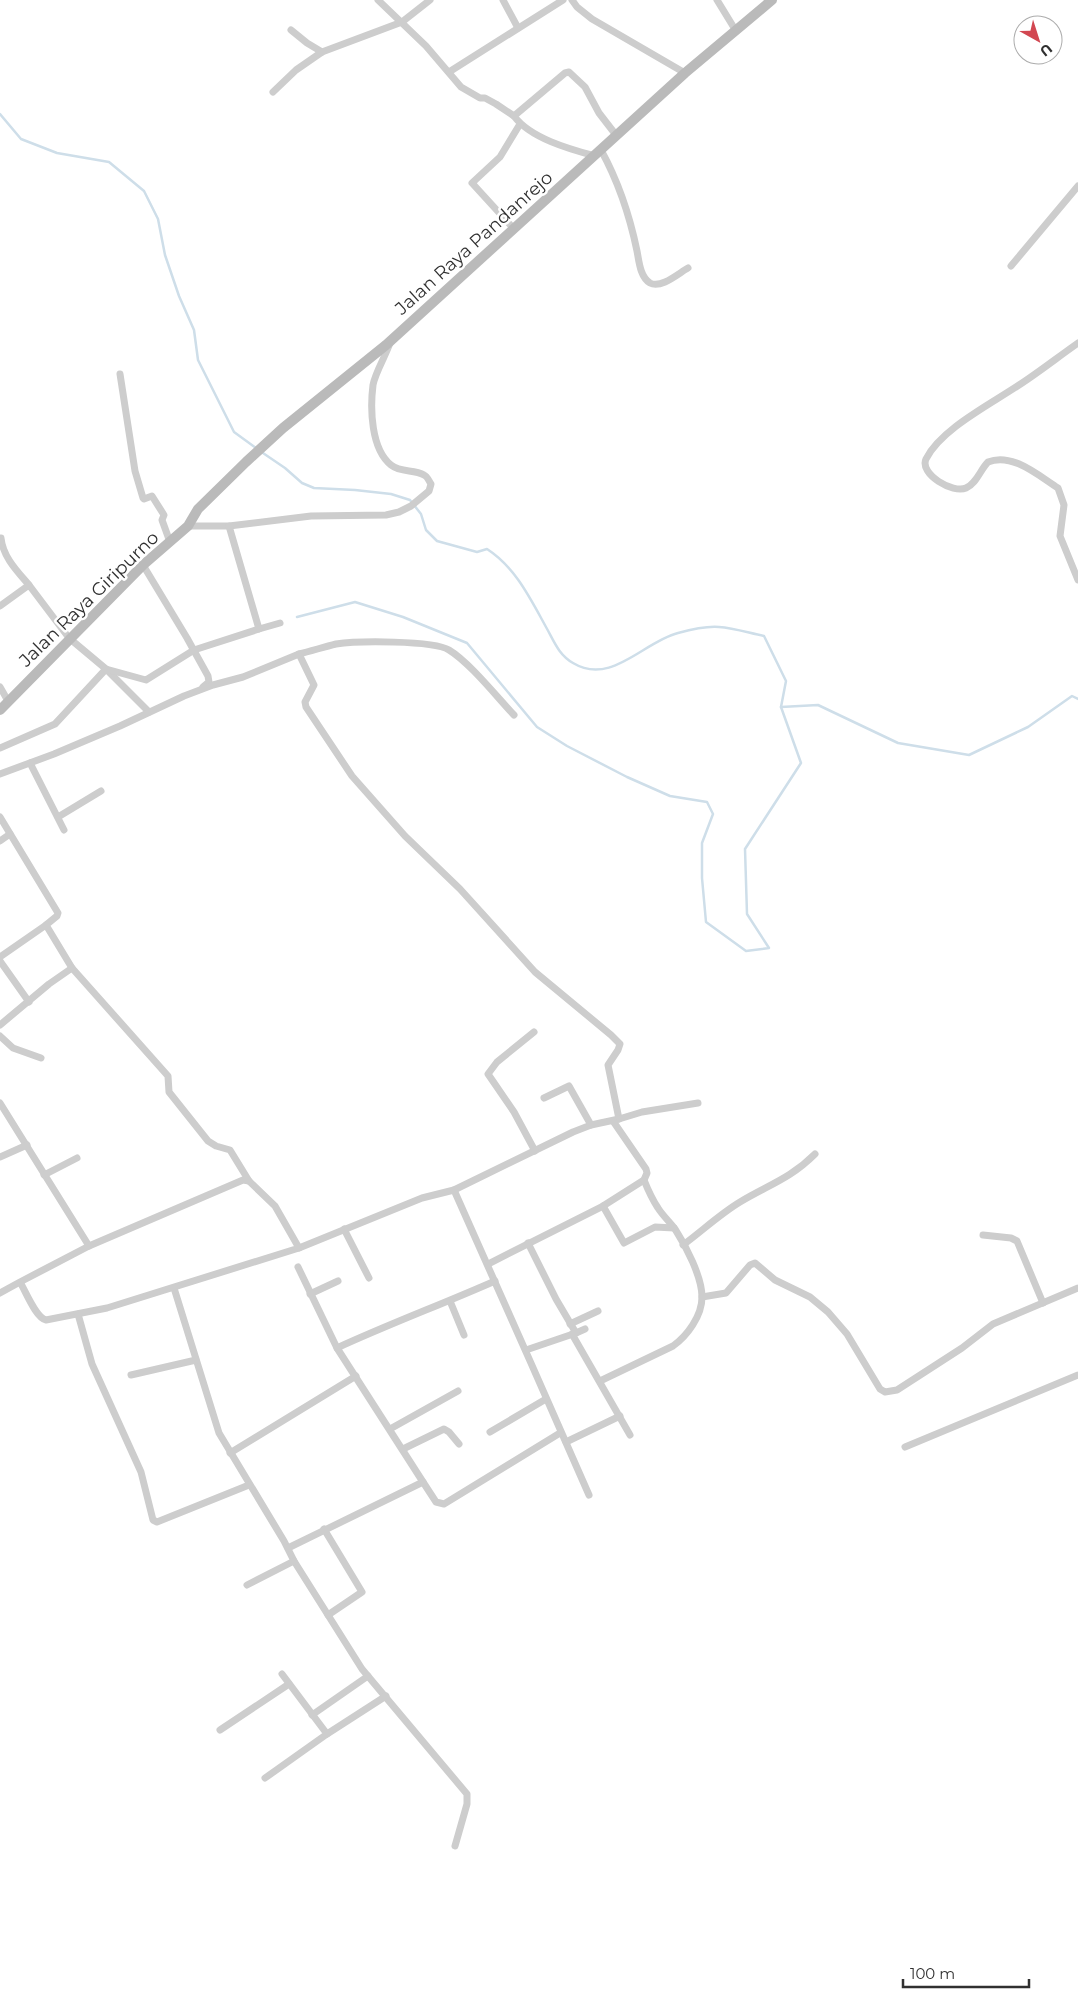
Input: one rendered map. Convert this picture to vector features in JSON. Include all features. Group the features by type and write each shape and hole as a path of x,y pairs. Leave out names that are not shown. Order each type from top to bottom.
{"main road":[{"name":"Jalan Raya Pandanrejo","path":"198,509 283,428 392,339 685,72 772,0"},
{"name":"Jalan Raya Giripurno","path":"0,710 143,565 188,526 198,509"}],"street":[{"path":"378,0 402,22 461,87 480,98 491,101 514,116 520,124 569,149 598,153 612,171 634,235 640,265 645,278 650,283 658,284 688,268"},
{"path":"274,92 296,70 322,52 402,22 430,0"},
{"path":"503,0 518,28"},
{"path":"448,72 563,0"},
{"path":"572,0 577,7 592,19 685,72"},
{"path":"717,0 736,31"},
{"path":"291,30 307,44 322,52"},
{"path":"514,116 565,73 571,72 585,87 599,113 616,135"},
{"path":"514,229 472,183 500,156 520,124"},
{"path":"1011,266 1078,186"},
{"path":"188,526 229,526 311,516 386,516 411,506 424,495 432,487 424,475 402,471 393,467 386,461 374,434 372,417 373,384 392,339"},
{"path":"1078,342 1018,386 964,421 940,442 926,458 924,464 925,469 932,476 949,487 959,490 975,482 988,462 998,459 1012,461 1058,488 1064,505 1060,536 1078,580"},
{"path":"120,374 135,471 142,498 152,496 164,515 162,520 170,542"},
{"path":"229,526 259,629"},
{"path":"0,539 6,556 69,638 108,671 149,712"},
{"path":"143,565 208,676 208,682 196,691"},
{"path":"0,606 29,585"},
{"path":"108,671 146,680 196,653 280,623"},
{"path":"0,774 112,730 213,684 243,677 299,654 337,644 406,642 444,648 453,653 467,666 514,715"},
{"path":"299,654 314,685 305,702 306,707 352,776 405,836 460,889 535,972 618,1042 619,1048 608,1065 616,1120 646,1170 644,1180 658,1209 674,1228 695,1267 702,1297 696,1321 680,1341 600,1381"},
{"path":"0,748 55,724 108,671"},
{"path":"0,687 8,701"},
{"path":"30,763 64,830"},
{"path":"58,818 101,791"},
{"path":"0,817 58,913 46,925 0,957"},
{"path":"0,841 10,834"},
{"path":"46,925 72,968 168,1075 169,1092 208,1141 216,1146 230,1150 249,1182 276,1206 299,1248"},
{"path":"0,961 29,1002"},
{"path":"0,1025 49,984 72,968"},
{"path":"534,1032 497,1062 488,1074 514,1112 535,1151"},
{"path":"0,1036 13,1048 41,1058"},
{"path":"544,1098 569,1086 591,1125"},
{"path":"0,1103 89,1246"},
{"path":"20,1282 42,1319 46,1320 107,1308 299,1248 422,1198 454,1190 591,1125 642,1112 698,1103"},
{"path":"0,1156 26,1145"},
{"path":"683,1245 739,1203 786,1178 802,1167 815,1154"},
{"path":"44,1174 77,1158"},
{"path":"0,1293 89,1246 243,1180 249,1182"},
{"path":"488,1264 603,1206 644,1180"},
{"path":"454,1190 526,1350 560,1432 590,1495"},
{"path":"603,1206 624,1243 655,1227 674,1228"},
{"path":"344,1229 369,1278"},
{"path":"982,1235 1012,1238 1017,1241 1043,1303"},
{"path":"528,1243 574,1333 630,1435"},
{"path":"702,1297 726,1293 750,1264 755,1263 775,1280 810,1297 828,1312 847,1334 880,1389 890,1392 897,1390 933,1368 993,1324 1078,1288"},
{"path":"298,1267 337,1348 436,1502 444,1504 560,1432"},
{"path":"310,1294 338,1281"},
{"path":"337,1348 392,1323 496,1282"},
{"path":"174,1288 219,1433 230,1453 294,1561 368,1676 467,1794 467,1804 455,1846"},
{"path":"450,1301 464,1335"},
{"path":"570,1324 598,1311"},
{"path":"78,1314 92,1364 139,1467 153,1520 157,1522 249,1485"},
{"path":"526,1350 585,1329"},
{"path":"131,1375 196,1360"},
{"path":"905,1447 1078,1375"},
{"path":"230,1453 356,1376"},
{"path":"390,1429 458,1391"},
{"path":"490,1432 546,1399"},
{"path":"566,1442 620,1416"},
{"path":"403,1449 444,1429 459,1444"},
{"path":"288,1548 423,1482"},
{"path":"324,1529 362,1592 328,1615"},
{"path":"248,1585 294,1561"},
{"path":"282,1674 327,1734"},
{"path":"312,1715 368,1676"},
{"path":"220,1730 289,1684"},
{"path":"265,1778 327,1734 386,1696"}],"waterway":[{"path":"0,114 21,139 57,153 109,162 144,191 158,219 165,255 179,296 194,330 198,360 234,432 256,448"},
{"path":"260,451 285,468 302,483 314,488 391,494 410,500 421,514 426,530 437,541 477,552 487,549 497,556 514,574 560,651 573,663 587,669 601,669 614,666 665,638 698,628 736,629 764,636 786,681 781,707"},
{"path":"297,617 355,602 403,617 467,643 537,727 567,746 627,777 670,796 707,802 713,814 702,843 702,878 706,922 746,951 769,948 747,914 745,849 801,763 781,707 818,705 898,743 969,755 1028,727 1072,696 1078,699"}]}
